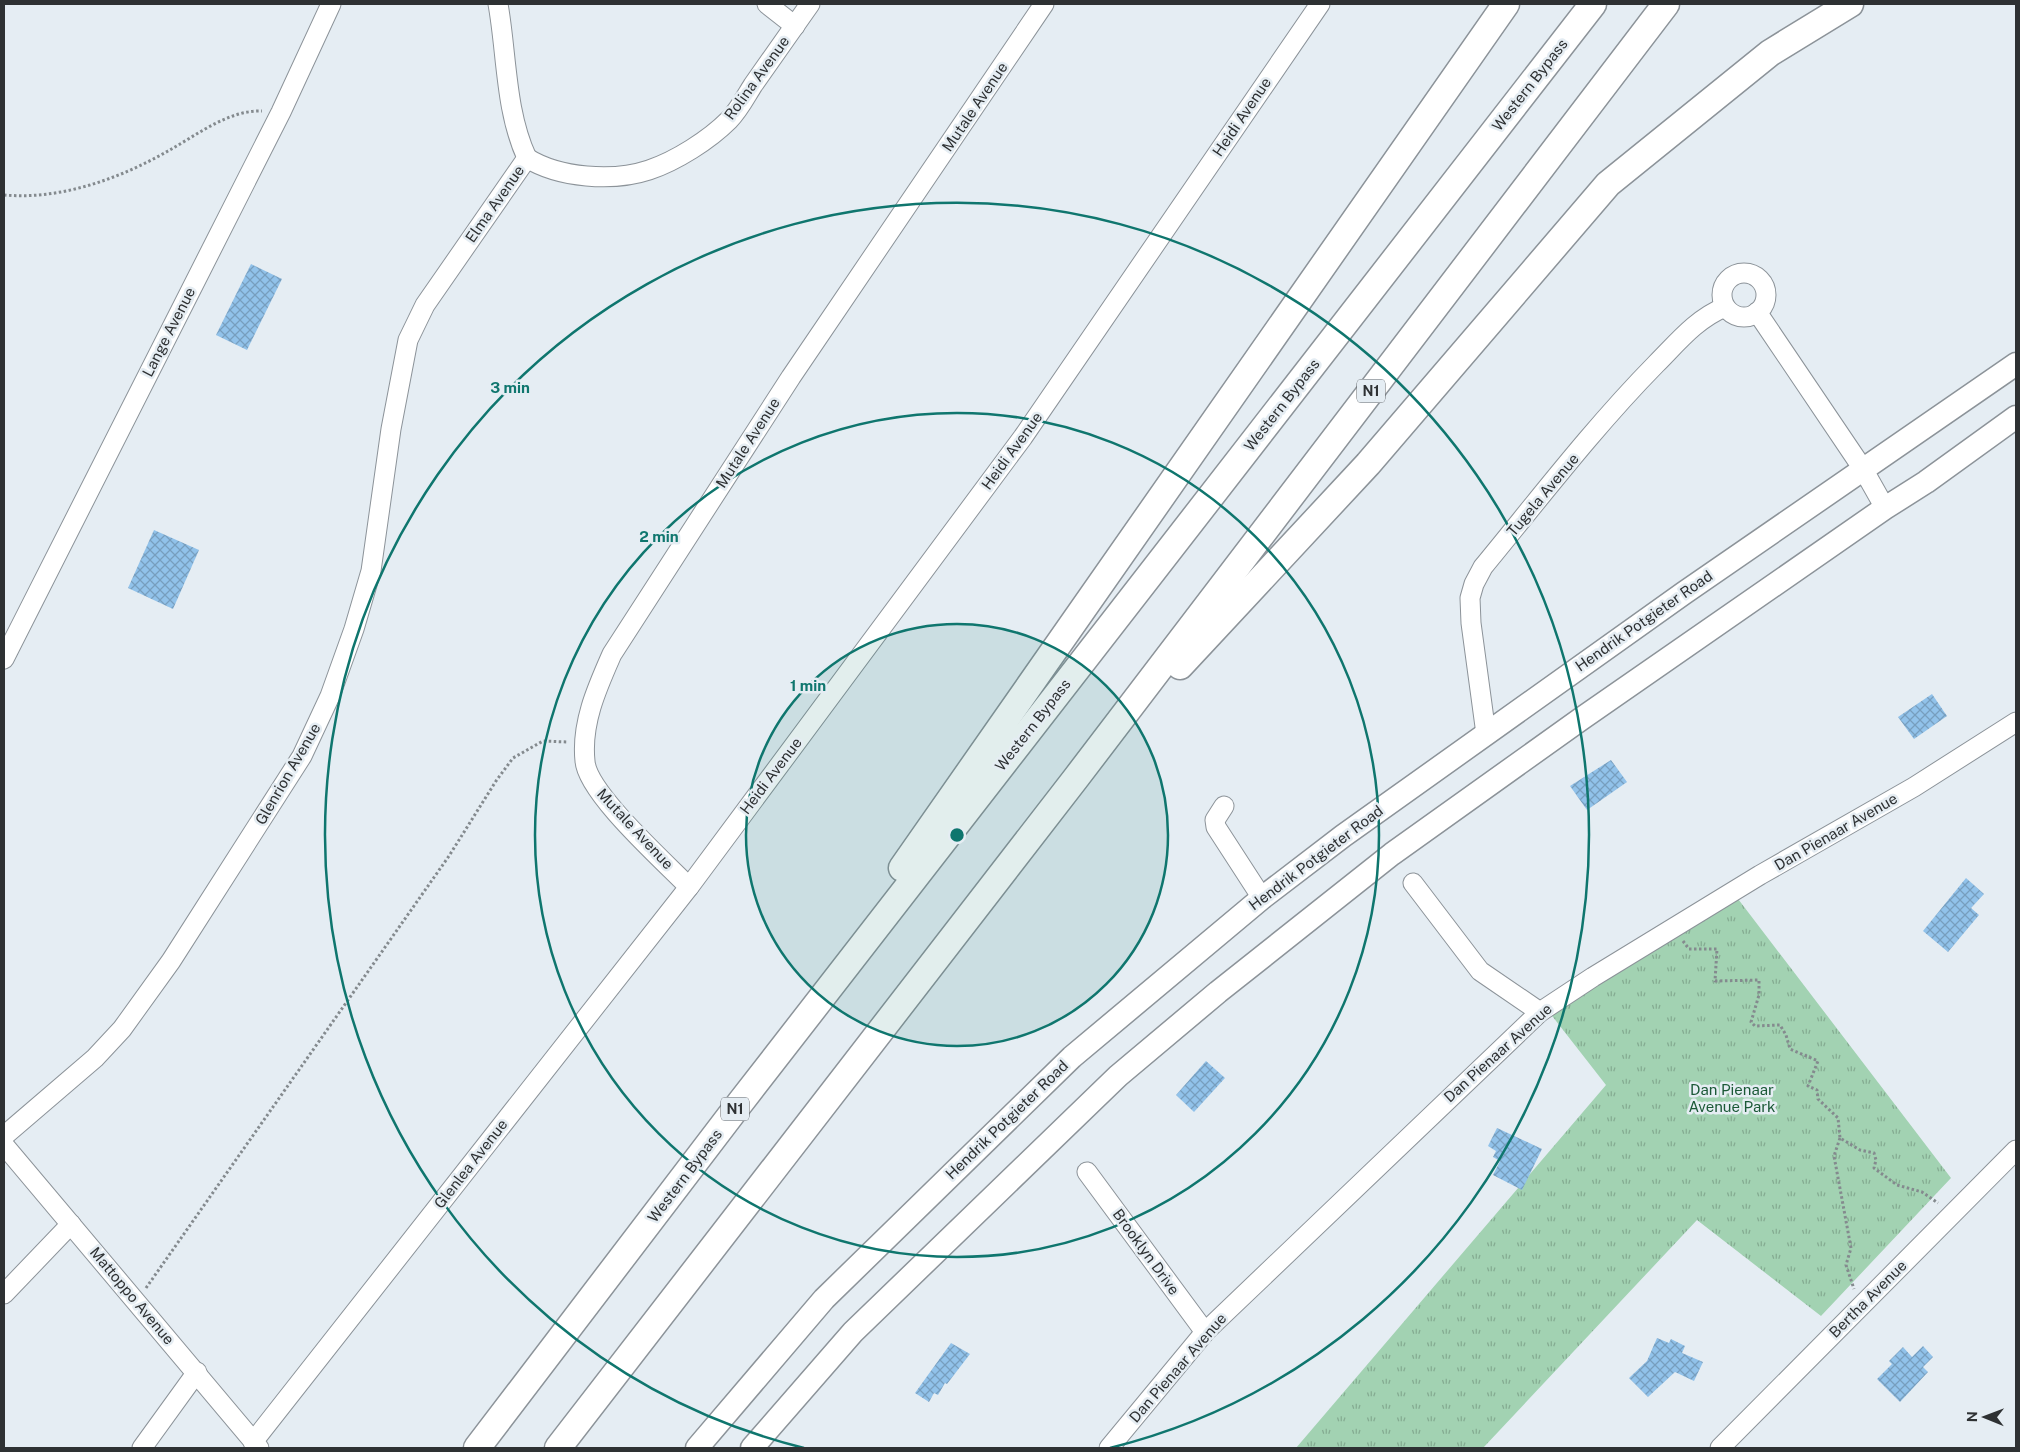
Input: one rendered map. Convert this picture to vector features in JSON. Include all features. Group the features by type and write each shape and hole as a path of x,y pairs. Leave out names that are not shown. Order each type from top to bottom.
{"highway":[{"path":"740,1103 944,806 1506,4"},
{"name":"Western Bypass","path":"478,1448 740,1103 1593,4"},
{"name":"N1","path":"558,1448 1076,778 1666,4"},
{"path":"1076,778 1368,464 1608,184 1770,53 1850,4"}],"main road":[{"name":"Hendrik Potgieter Road","path":"697,1448 824,1299 1043,1085 1072,1057 1262,898 1343,836 1486,734 2016,364"},
{"path":"752,1448 853,1332 1118,1076 1218,992 1392,854 1885,508 1926,482 2016,417"}],"street":[{"name":"Lange Avenue","path":"4,659 281,112 331,4"},
{"name":"Elma Avenue","path":"425,305 527,158 520,142 515,120 498,4"},
{"path":"767,4 794,26"},
{"name":"Rolina Avenue","path":"527,158 551,169 576,175 604,176 631,175 669,162 701,142 730,120 810,4"},
{"name":"Mutale Avenue","path":"689,887 612,808 594,784 585,763 585,731 596,690 612,654 791,377 1044,4"},
{"name":"Heidi Avenue","path":"689,887 1023,437 1320,4"},
{"path":"1747,273 1755,276 1765,290 1765,298 1757,312 1740,316 1726,307 1722,299 1726,282 1732,276 1747,273"},
{"name":"Glenrion Avenue","path":"4,1136 95,1058 122,1029 171,961 302,756 330,696 354,629 371,571 402,362 408,340 425,305"},
{"name":"Tugela Avenue","path":"1486,734 1471,623 1470,598 1474,584 1483,567 1630,391 1689,329 1702,318 1726,307"},
{"path":"1757,312 1863,469 1885,508"},
{"name":"Dan Pienaar Avenue","path":"1109,1448 1205,1332 1540,1012 1673,928 1914,788 2016,722"},
{"path":"1224,806 1215,820 1216,827 1262,898"},
{"path":"1413,883 1480,971 1540,1012"},
{"name":"Glenlea Avenue","path":"256,1445 689,887"},
{"name":"Mattoppo Avenue","path":"4,1145 197,1372 256,1445"},
{"name":"Bertha Avenue","path":"1720,1448 2016,1150"},
{"name":"Brooklyn Drive","path":"1087,1172 1205,1332"},
{"path":"4,1294 71,1224"},
{"path":"142,1448 197,1372"}],"path":[{"path":"4,195 30,197 88,186 128,172 216,123 249,111 281,112"},
{"path":"137,1301 449,856 496,781 513,758 543,741 585,743"},
{"path":"1673,928 1689,950 1718,949 1715,981 1759,980 1759,995 1751,1022 1755,1026 1780,1024 1786,1035 1790,1050 1818,1061 1808,1086 1817,1090 1818,1099 1838,1118 1840,1138 1834,1156 1851,1248 1846,1265 1850,1281 1861,1306"},
{"path":"1840,1138 1860,1150 1874,1153 1876,1160 1874,1168 1897,1186 1922,1192 1953,1213"}],"green space":[{"name":"Dan Pienaar Avenue Park","path":"1732,891 1951,1178 1821,1316 1697,1220 1483,1448 1296,1448 1606,1085 1542,1003"}],"building":[{"path":"251,264 282,279 247,350 216,335"},
{"path":"154,530 199,550 173,609 128,588"},
{"path":"1932,694 1947,716 1914,739 1898,717"},
{"path":"1611,760 1627,782 1587,810 1570,786"},
{"path":"1966,878 1984,894 1971,908 1979,915 1948,952 1923,931"},
{"path":"1206,1061 1225,1078 1194,1112 1176,1095"},
{"path":"1497,1128 1542,1149 1522,1190 1493,1175 1500,1161 1493,1157 1496,1151 1488,1146"},
{"path":"1657,1338 1669,1343 1671,1339 1685,1346 1682,1353 1703,1362 1694,1381 1675,1372 1648,1397 1629,1378 1647,1361"},
{"path":"951,1343 970,1354 947,1384 945,1383 938,1395 934,1393 929,1402 915,1393"},
{"path":"1923,1346 1933,1357 1923,1367 1928,1372 1900,1402 1877,1379 1892,1364 1889,1361 1903,1347 1912,1357"}]}
